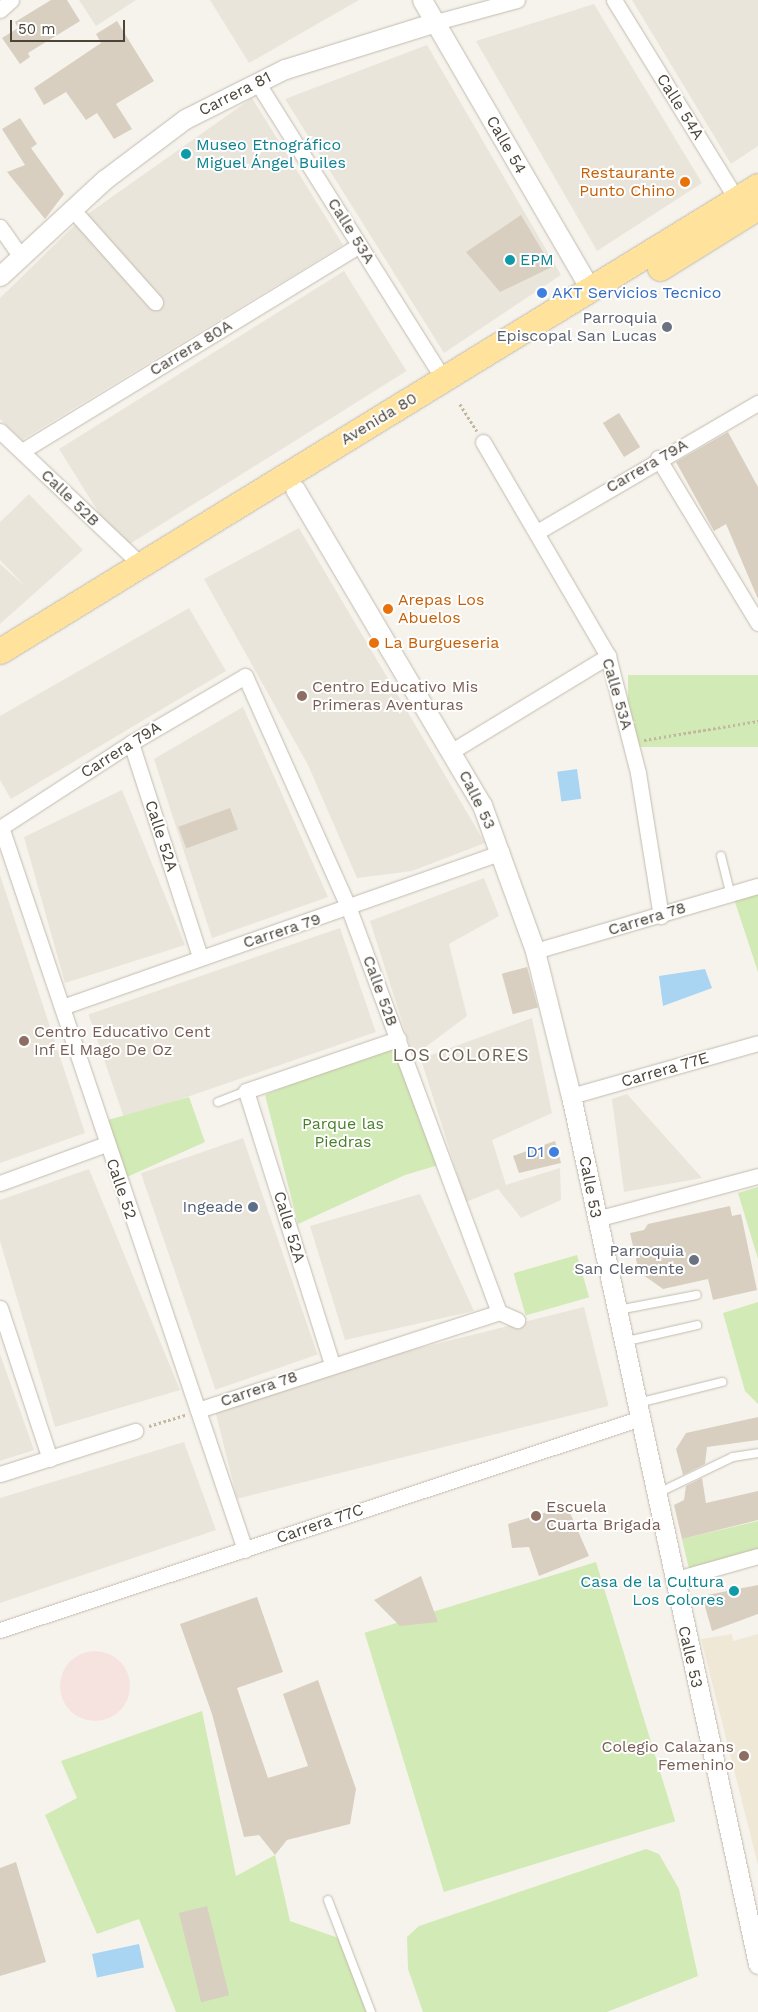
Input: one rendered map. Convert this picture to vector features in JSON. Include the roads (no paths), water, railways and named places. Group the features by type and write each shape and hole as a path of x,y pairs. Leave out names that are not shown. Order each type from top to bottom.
{"main road":[{"name":"Avenida 80","path":"0,670 295,489 747,207 758,186"},
{"name":"Avenida 80","path":"0,651 591,290 747,207"}],"street":[{"path":"0,10 11,0"},
{"name":"Calle 54","path":"422,0 591,290"},
{"name":"Carrera 81","path":"1,272 72,209 185,119 257,82 436,22 517,0"},
{"name":"Calle 54A","path":"614,0 747,207"},
{"name":"Calle 53A","path":"257,82 444,380"},
{"path":"72,209 155,302"},
{"path":"0,227 20,256"},
{"name":"Carrera 80A","path":"22,451 360,245"},
{"name":"Carrera 79A","path":"537,532 658,458 758,403"},
{"name":"Calle 52B","path":"0,431 141,565"},
{"name":"Calle 53A","path":"483,442 608,656 631,742 661,916"},
{"path":"658,458 758,623"},
{"name":"Calle 53","path":"295,489 452,751 501,852 535,951 571,1096 596,1220 639,1411 654,1495 758,1964"},
{"path":"452,751 608,656"},
{"name":"Calle 52B","path":"245,676 349,909 500,1312"},
{"name":"Carrera 79A","path":"1,828 131,743 245,676"},
{"name":"Calle 52A","path":"131,743 200,957"},
{"name":"Calle 52","path":"1,828 106,1144 245,1550"},
{"name":"Carrera 79","path":"62,1007 200,957 349,909 501,852"},
{"name":"Carrera 78","path":"535,951 661,916 730,893 758,886"},
{"path":"246,1091 398,1039"},
{"name":"Carrera 77E","path":"571,1096 758,1043"},
{"name":"Calle 52A","path":"246,1091 332,1364"},
{"path":"0,1183 106,1144"},
{"path":"596,1220 758,1176"},
{"path":"0,1308 50,1459"},
{"path":"500,1312 517,1320"},
{"name":"Carrera 78","path":"198,1410 332,1364 500,1312"},
{"name":"Carrera 77C","path":"0,1630 245,1550 639,1411"},
{"path":"0,1474 135,1431"},
{"path":"673,1580 758,1556"}],"lane":[{"path":"721,856 730,893"},
{"path":"218,1102 246,1091"},
{"path":"616,1311 697,1294"},
{"path":"623,1342 697,1325"},
{"path":"639,1411 722,1382"},
{"path":"654,1495 733,1457 758,1453"},
{"path":"328,1900 371,2012"}],"water":[{"path":"577,769 581,799 561,801 557,772"},
{"path":"705,969 712,988 663,1006 659,976"},
{"path":"139,1944 144,1967 97,1977 92,1954"}],"place":[{"name":"Museo Etnográfico Miguel Ángel Builes","path":"186,154"},
{"name":"Restaurante Punto Chino","path":"685,182"},
{"name":"EPM","path":"510,260"},
{"name":"AKT Servicios Tecnico","path":"542,293"},
{"name":"Parroquia Episcopal San Lucas","path":"667,327"},
{"name":"Arepas Los Abuelos","path":"388,609"},
{"name":"La Burgueseria","path":"374,643"},
{"name":"Centro Educativo Mis Primeras Aventuras","path":"302,696"},
{"name":"Centro Educativo Cent Inf El Mago De Oz","path":"24,1041"},
{"name":"D1","path":"554,1152"},
{"name":"Ingeade","path":"253,1207"},
{"name":"Parroquia San Clemente","path":"694,1260"},
{"name":"Escuela Cuarta Brigada","path":"536,1516"},
{"name":"Casa de la Cultura Los Colores","path":"734,1591"},
{"name":"Colegio Calazans Femenino","path":"744,1756"}],"district":[{"name":"LOS COLORES","path":"461,1055"}],"park label":[{"name":"Parque las Piedras","path":"343,1133"}]}
